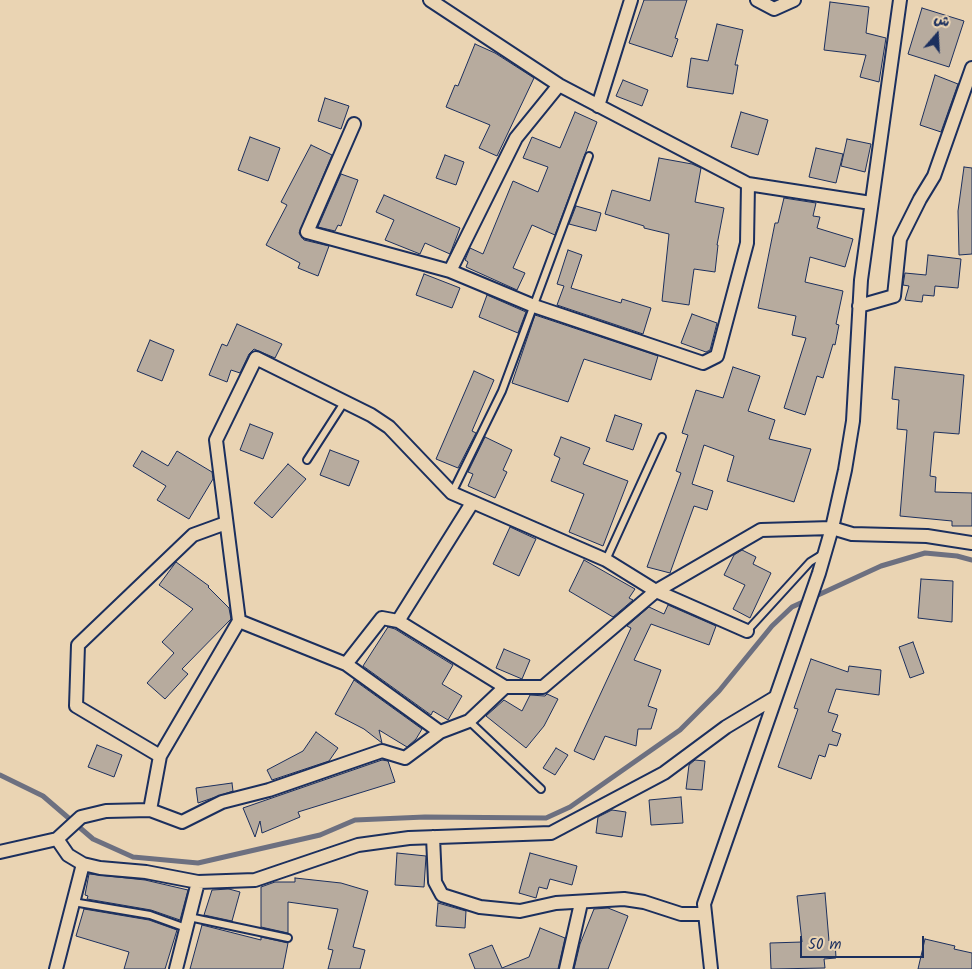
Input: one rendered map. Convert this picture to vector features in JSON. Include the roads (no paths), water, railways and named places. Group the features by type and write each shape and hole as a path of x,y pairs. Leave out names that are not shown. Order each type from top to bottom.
{"street":[{"path":"430,0 560,85 748,184 871,203"},
{"path":"598,106 631,0"},
{"path":"757,0 774,9 794,0"},
{"path":"711,969 704,904 819,573 832,528 853,421 859,306 871,203 900,0"},
{"path":"859,306 894,296 900,240 920,199 934,176 972,68"},
{"path":"450,271 516,138 560,85"},
{"path":"354,124 308,232 450,271 534,306 703,362 717,356 747,243 748,184"},
{"path":"150,810 160,756 239,621 216,440 256,358 345,401 389,427 452,493 606,560 656,591 747,631"},
{"path":"398,621 472,503"},
{"path":"160,756 76,706 78,645 193,535 226,523"},
{"path":"346,664 382,618 398,621 505,687 543,687 656,591 761,530 832,528 852,534 927,536 972,544"},
{"path":"239,621 346,664 440,732"},
{"path":"0,852 62,835 80,817 106,811 150,810 182,822 222,802 269,790 382,751 405,758 440,732 469,721 505,687"},
{"path":"62,835 68,855 83,864 100,868 146,872 198,882 255,880 358,845 409,838 551,833 664,772 726,727 776,697"},
{"path":"433,837 435,882 442,895 480,907 520,911 556,903 624,899 644,902 681,914 705,914"},
{"path":"56,969 83,864"},
{"path":"176,969 198,882"},
{"path":"566,969 581,903"}],"lane":[{"path":"452,493 502,391 589,156"},
{"path":"307,460 345,401"},
{"path":"606,560 662,437"},
{"path":"747,631 810,562 825,553"},
{"path":"469,721 541,789"},
{"path":"72,902 288,938"}],"waterway":[{"path":"0,775 43,796 93,839 133,857 198,863 320,835 355,820 425,817 546,818 570,807 680,730 719,691 772,626 792,607 881,566 925,553 957,556 972,560"}]}
